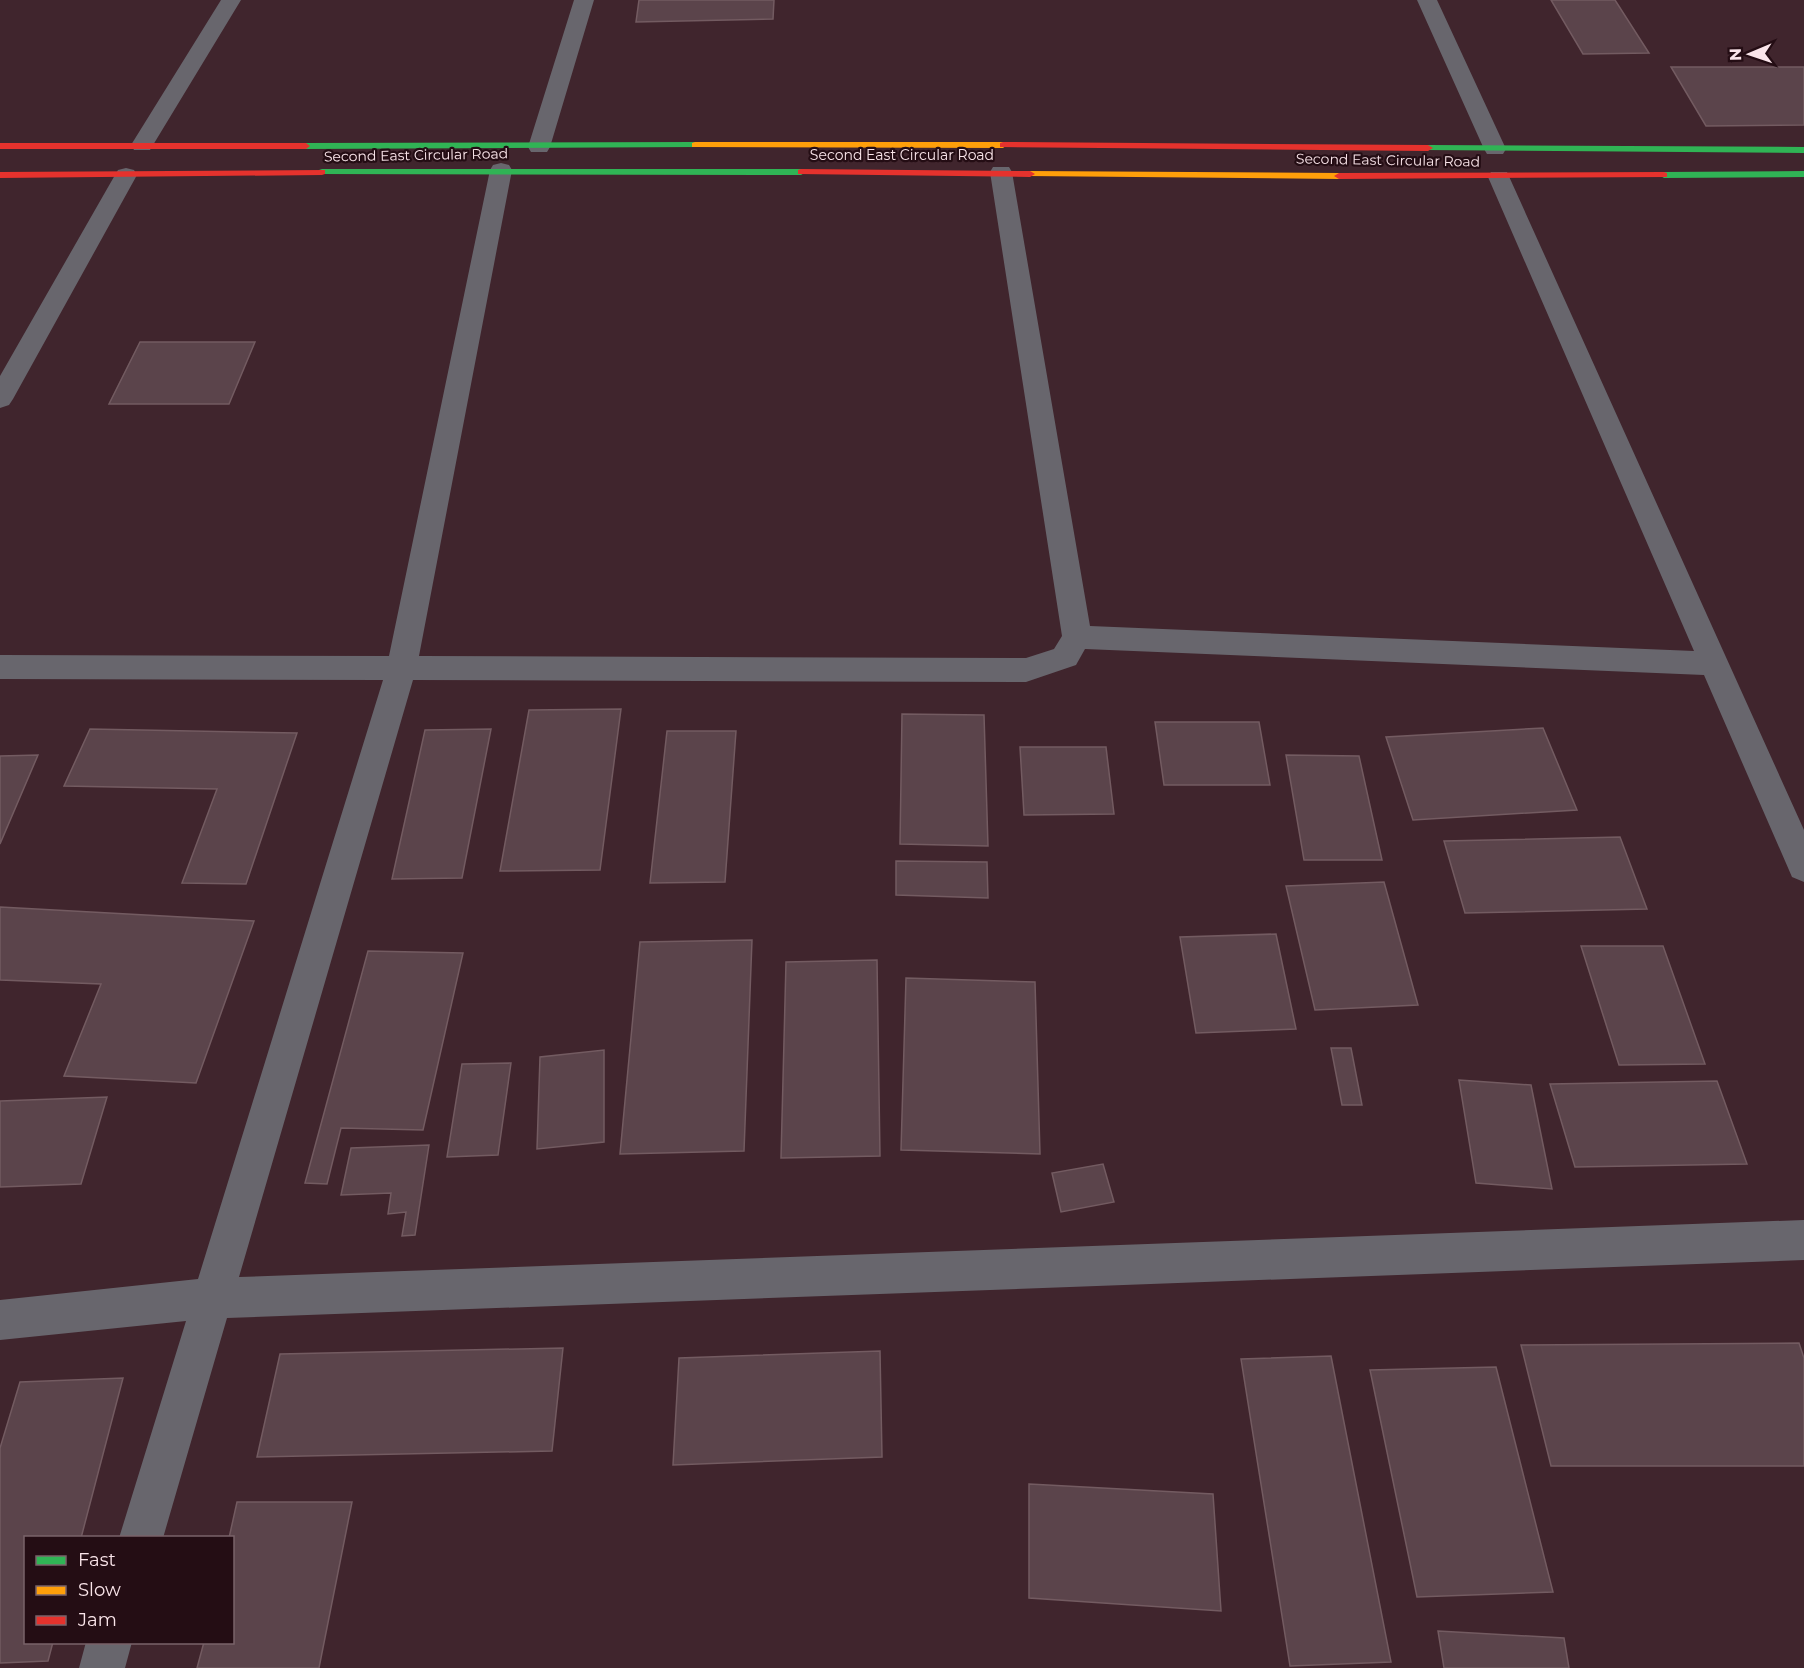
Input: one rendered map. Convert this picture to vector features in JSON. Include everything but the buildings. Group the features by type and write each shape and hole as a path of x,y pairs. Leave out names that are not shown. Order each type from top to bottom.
{"main road":[{"name":"Second East Circular Road","path":"0,146 1042,146 1804,150"},
{"name":"Second East Circular Road","path":"0,175 501,170 1499,177 1804,174"}],"street":[{"path":"142,145 231,0"},
{"path":"539,147 584,0"},
{"path":"1427,0 1495,149"},
{"path":"142,1536 402,666 501,170"},
{"path":"0,667 402,666 1026,670 1065,657 1077,637 1001,172"},
{"path":"0,399 126,175"},
{"path":"1499,177 1804,867"},
{"path":"1077,637 1714,664"},
{"path":"0,1320 213,1298 1804,1240"},
{"path":"102,1668 109,1644"}],"traffic: fast":[{"path":"306,146 695,145"},
{"path":"1428,148 1804,150"},
{"path":"322,172 801,172"},
{"path":"1664,175 1804,174"}],"traffic: slow":[{"path":"695,145 1003,145"},
{"path":"1030,174 1339,176"}],"traffic: jam":[{"path":"1003,145 1428,148"},
{"path":"0,146 306,146"},
{"path":"0,175 322,172"},
{"path":"801,172 1030,174"},
{"path":"1339,176 1664,175"}]}
